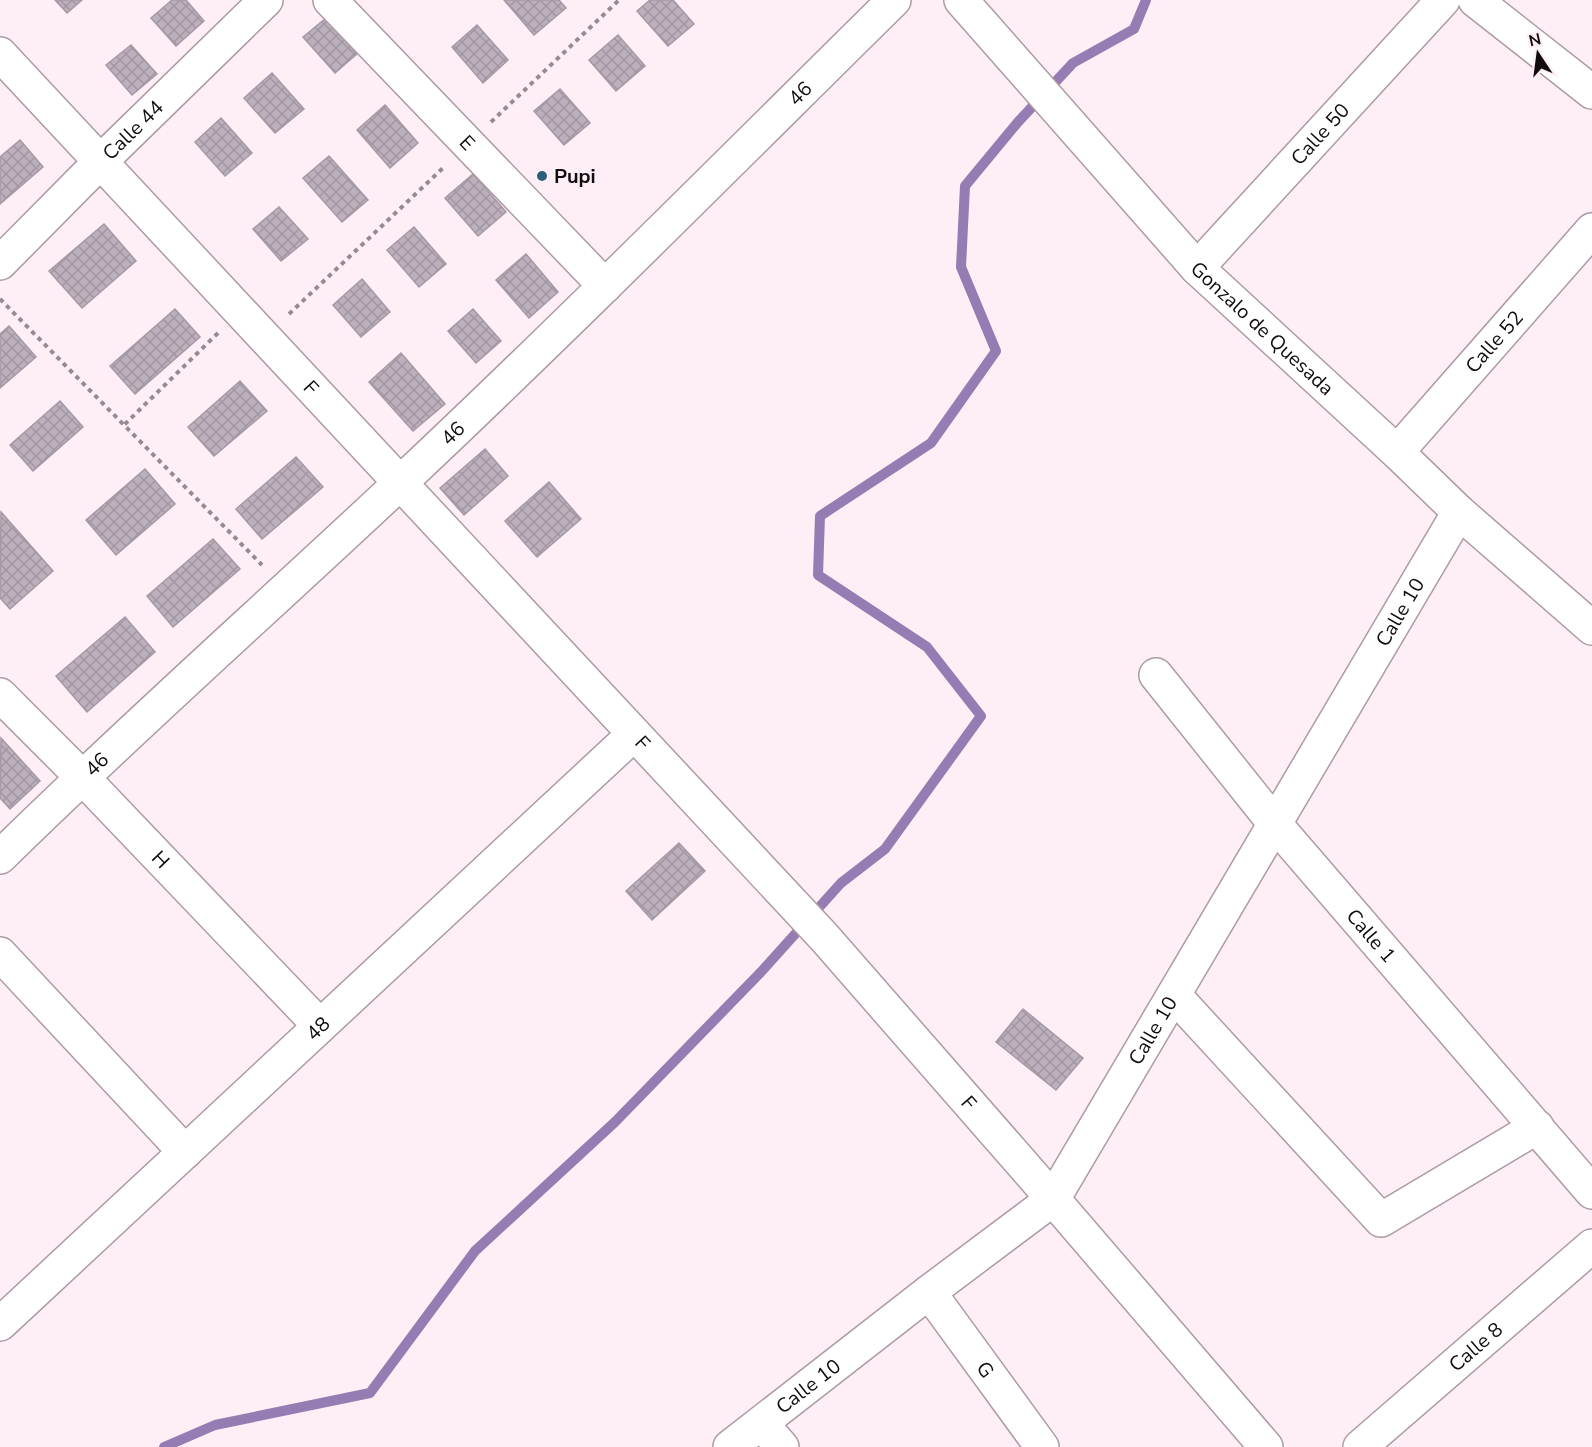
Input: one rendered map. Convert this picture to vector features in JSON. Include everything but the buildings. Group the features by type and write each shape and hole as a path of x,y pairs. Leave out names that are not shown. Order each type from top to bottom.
{"street":[{"name":"Calle 44","path":"0,263 266,0"},
{"name":"E","path":"330,0 605,286"},
{"name":"46","path":"0,857 82,777 400,483 605,286 894,0"},
{"name":"Gonzalo de Quesada","path":"961,0 1197,268 1459,512 1592,628"},
{"path":"1475,0 1592,92"},
{"name":"Calle 50","path":"1197,268 1431,4"},
{"name":"F","path":"0,54 824,937 1266,1447"},
{"name":"Calle 52","path":"1397,452 1592,230"},
{"name":"Calle 10","path":"730,1447 772,1435 929,1292 1053,1199 1459,512"},
{"name":"Calle 1","path":"1156,675 1275,824 1592,1192"},
{"name":"H","path":"0,694 320,1026"},
{"name":"48","path":"0,1324 634,734"},
{"path":"0,954 185,1152"},
{"path":"1174,995 1381,1220 1537,1127"},
{"name":"Calle 8","path":"1360,1447 1592,1246"},
{"name":"G","path":"929,1292 1042,1447"}],"path":[{"path":"265,338 619,0"},
{"path":"0,300 285,588"},
{"path":"124,425 240,312"}],"waterway":[{"path":"164,1447 215,1425 370,1393 475,1251 615,1122 761,972 841,883 885,849 981,716 927,647 818,575 820,516 931,443 996,351 961,267 965,186 1018,122 1073,63 1134,29 1146,0"}],"place":[{"name":"Pupi","path":"542,176"}]}
